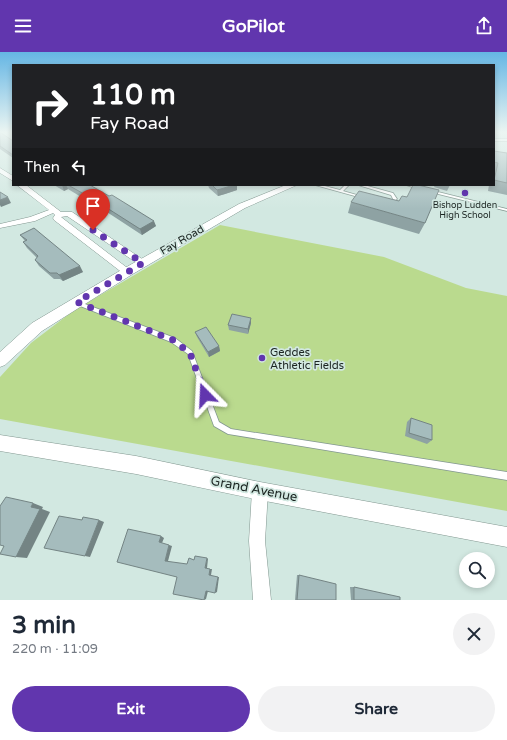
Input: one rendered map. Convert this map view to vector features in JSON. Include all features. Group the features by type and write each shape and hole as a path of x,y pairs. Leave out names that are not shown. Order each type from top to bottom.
{"street":[{"path":"0,170 12,178"},
{"path":"22,186 57,212"},
{"name":"Fay Road","path":"0,361 37,327 126,272 242,206 291,186"},
{"path":"57,212 57,218 126,272"},
{"path":"0,226 57,212 69,214 143,263"},
{"name":"Grand Avenue","path":"0,443 136,465 260,491 507,537"},
{"path":"260,491 257,541 262,600"}],"lane":[{"path":"322,186 368,198"},
{"path":"341,191 346,186"},
{"path":"364,186 388,192 394,196 395,199 391,202 381,202"},
{"path":"412,186 507,210"},
{"path":"77,302 173,340 190,353 216,424 230,432 507,476"}],"green space":[{"name":"Geddes Athletic Fields","path":"220,225 384,257 466,288 507,296 507,511 0,419 0,377 31,343 73,311"}],"building":[{"path":"495,158 507,158 507,183 495,180 498,163 495,162"},
{"path":"70,186 92,186 109,196 112,195 154,221 140,229"},
{"path":"213,186 231,186 217,190"},
{"path":"412,186 422,186 439,190 425,223 351,202 359,191 399,201 402,196 407,197"},
{"path":"0,192 8,197 0,200"},
{"path":"34,228 80,266 59,275 57,273 50,273 35,260 38,256 23,242 27,240 20,235"},
{"path":"232,314 251,318 248,329 228,325"},
{"path":"206,327 219,346 208,352 195,332"},
{"path":"411,418 432,425 432,440 409,433"},
{"path":"6,497 33,503 31,507 40,509 16,557 0,554 4,546 0,545 0,506"},
{"path":"59,516 82,520 83,517 99,520 85,556 44,548"},
{"path":"128,529 161,536 159,542 169,545 165,561 187,564 189,558 194,560 195,556 207,558 205,568 210,569 209,575 218,577 215,593 206,591 204,600 173,594 177,577 117,562"},
{"path":"299,575 336,584 336,600 297,600"},
{"path":"354,587 400,597 400,600 354,600"}],"place":[{"name":"Bishop Ludden High School","path":"465,193"},
{"name":"Geddes Athletic Fields","path":"262,358"}],"route":[{"path":"93,230 143,263 77,302 173,340 190,353 205,395"}]}
